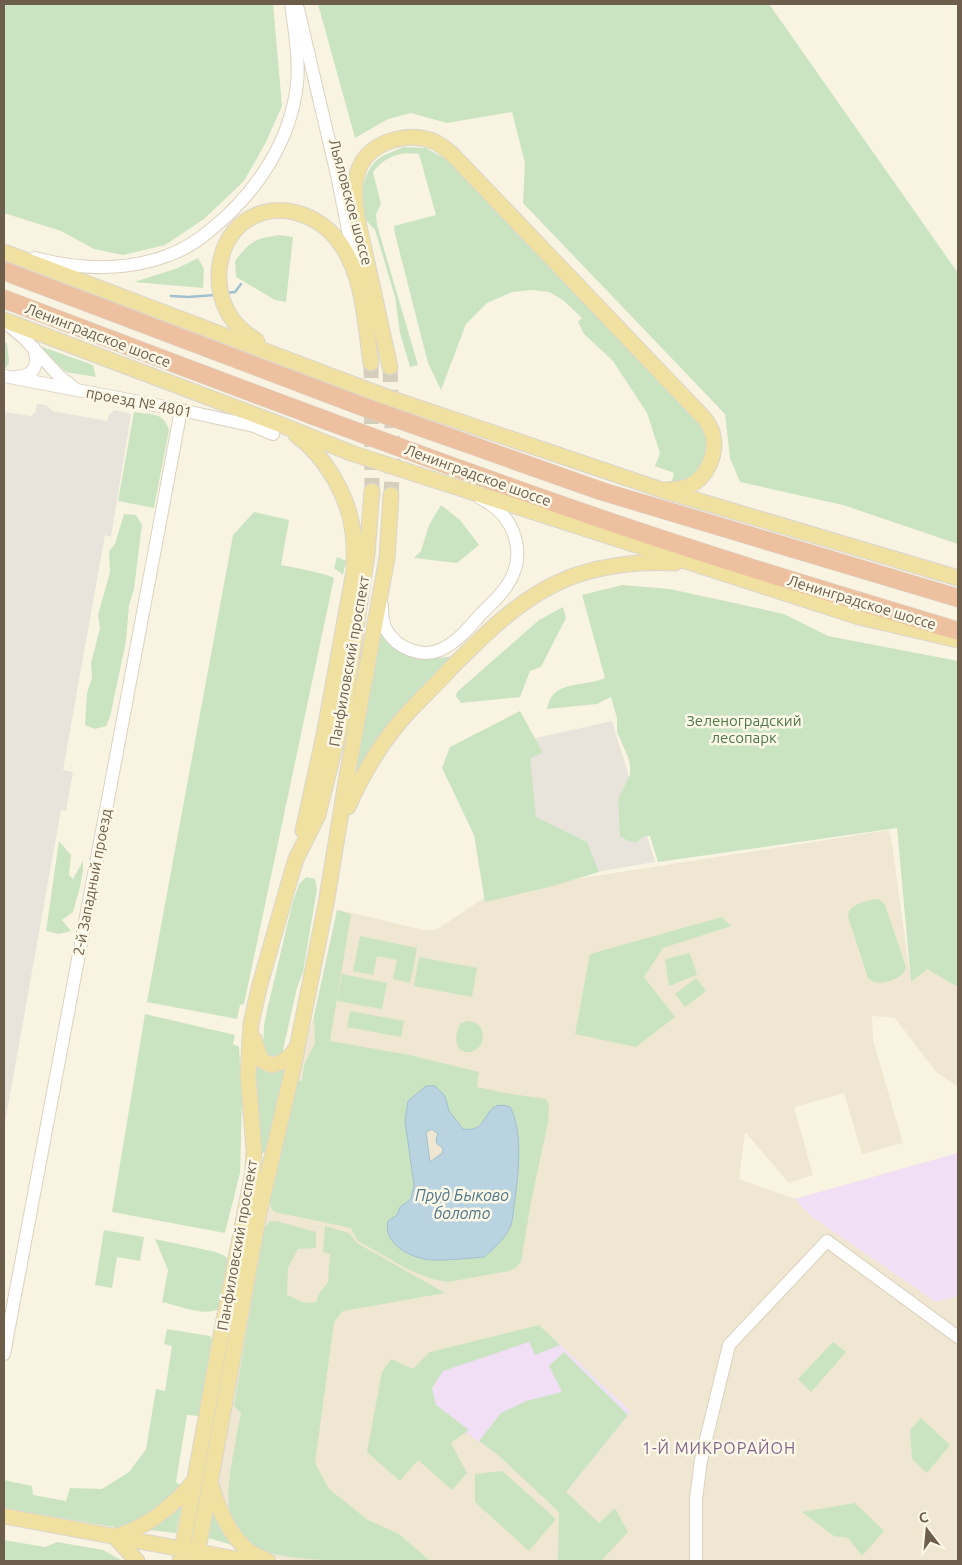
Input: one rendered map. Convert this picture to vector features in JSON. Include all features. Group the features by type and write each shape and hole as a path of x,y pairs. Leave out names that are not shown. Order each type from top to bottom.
{"highway":[{"name":"Ленинградское шоссе","path":"4,271 358,404 601,491 958,598"},
{"name":"Ленинградское шоссе","path":"4,299 346,428 592,516 822,590 958,631"}],"main road":[{"path":"357,217 354,196 355,183 358,170 371,151 393,140 406,138 431,141 442,146 452,154 680,392 711,428 714,446 712,456 707,469 700,478 691,485 678,489 662,490"},
{"path":"284,357 239,328 228,314 222,299 219,283 220,264 224,249 232,235 243,223 258,214 270,212 290,210 307,215 320,223 343,247 359,282"},
{"name":"Льяловское шоссе","path":"357,217 390,367"},
{"path":"4,250 384,396 662,490 958,578"},
{"name":"Льяловское шоссе","path":"359,282 371,363"},
{"name":"Ленинградское шоссе","path":"4,321 276,429 859,617 958,640"},
{"path":"276,429 303,440 317,455 333,477 347,505 353,528 354,571 324,735 296,859"},
{"name":"Панфиловский проспект","path":"189,1555 195,1480 253,1172 254,1150 248,1074 252,1024 259,988 296,859 318,815 344,710 367,554 372,492"},
{"name":"Панфиловский проспект","path":"189,1555 210,1482 259,1213 297,1046 338,837 382,588 389,540 392,495"},
{"path":"338,837 356,788 384,742 410,711 492,627 512,610 557,583 595,570 638,564 693,565"},
{"path":"252,1024 257,1053 265,1063 271,1065 284,1061 290,1057 297,1046"},
{"path":"114,1536 128,1532 172,1504 182,1496 195,1480"},
{"path":"210,1482 220,1512 233,1533 250,1552 268,1561"},
{"path":"4,1516 114,1536 189,1555 247,1561"},
{"path":"114,1536 137,1561"}],"street":[{"path":"4,250 57,264 85,268 124,267 171,255 197,241 228,217 264,173 278,146 290,115 298,82 291,4"},
{"name":"Льяловское шоссе","path":"297,4 357,217"},
{"name":"Льяловское шоссе","path":"306,38 359,282"},
{"path":"4,321 24,338 60,377 77,389"},
{"path":"7,376 21,376 33,371 37,365 34,348"},
{"name":"проезд № 4801","path":"7,376 276,429"},
{"name":"2-й Западный проезд","path":"4,1354 180,410"},
{"path":"382,588 383,618 386,629 402,645 422,654 440,650 453,643 506,587 518,564 517,545 513,530 500,512 484,500 462,490"},
{"path":"696,1561 696,1499 700,1466 730,1345 827,1241 958,1337"}],"shaded area":[{"path":"37,404 46,405 53,411 107,421 109,415 115,410 131,414 111,537 105,535 63,770 73,772 66,811 61,810 4,1128 4,412 31,416 35,413"},
{"path":"612,721 655,862 494,889 460,755"},
{"name":"1-Й МИКРОРАЙОН","path":"889,830 911,981 927,969 958,987 958,1087 936,1072 895,1018 872,1016 873,1040 903,1143 862,1154 844,1093 794,1107 813,1175 789,1183 745,1132 739,1179 795,1199 958,1153 958,1561 290,1561 281,1560 262,1551 242,1531 229,1513 220,1493 218,1475 293,1078 318,1004 339,910 424,930 436,930 493,892"},
{"path":"958,1153 958,1296 936,1302 812,1217 795,1199"},
{"path":"551,1336 631,1412 554,1507 498,1455 423,1403 428,1365"}],"green space":[{"path":"4,4 273,4 282,106 265,144 244,181 204,219 165,245 123,255 94,249 61,231 4,213"},
{"path":"318,4 769,4 958,273 958,544 843,505 740,482 730,458 725,414 523,203 525,163 512,112 447,123 411,113 388,119 355,138"},
{"path":"403,147 426,148 449,161 701,422 706,435 706,456 703,464 694,476 680,482 672,481 674,473 655,466 660,453 647,413 613,361 584,334 578,322 582,318 563,300 549,292 532,290 512,292 487,303 466,324 441,390 428,363 395,234 394,226 436,215 419,154 405,153 393,156 382,162 373,172 381,204 376,214 377,225 418,365 410,367 400,333 395,297 375,230 363,217 363,188 370,168 381,157"},
{"path":"279,235 293,237 286,302 275,300 236,277 235,261 249,245 263,238"},
{"path":"198,258 204,269 203,288 134,282 178,268"},
{"path":"4,342 7,343 9,362 6,368 4,367"},
{"path":"37,345 93,365 96,377 66,372"},
{"path":"134,412 160,417 169,430 154,508 118,501"},
{"path":"441,505 460,520 479,545 457,563 414,558 421,551 429,525"},
{"path":"254,512 289,520 281,565 334,578 244,1004 240,1005 237,1019 147,1002 233,535"},
{"path":"124,514 136,515 142,525 134,589 129,605 126,641 110,717 106,726 95,729 85,725 87,693 92,678 91,663 100,628 98,615 110,572 109,551 115,544"},
{"path":"337,557 346,561 343,575 334,568"},
{"name":"Зеленоградский лесопарк","path":"622,585 670,589 784,614 828,636 958,661 958,987 927,969 911,982 897,828 658,862 650,836 645,836 637,842 628,841 620,836 618,799 630,775 630,765 617,732 617,718 611,697 597,704 547,709 550,699 561,689 605,678 582,595"},
{"path":"563,607 566,618 541,667 530,671 520,697 461,703 456,696 457,692 539,620"},
{"path":"379,632 401,651 427,659 456,656 356,775 356,757"},
{"path":"520,711 543,753 530,758 536,817 587,842 599,872 549,887 485,902 474,835 442,768 450,747"},
{"path":"59,841 71,855 69,875 73,879 83,861 83,871 73,912 62,920 71,931 59,934 46,931"},
{"path":"306,877 315,879 317,889 303,972 297,988 282,1054 277,1058 266,1057 263,1049 264,1025 268,1006 292,905 299,884"},
{"path":"874,899 880,900 885,905 906,967 900,976 890,981 877,982 868,978 848,917 851,909 861,903"},
{"path":"337,910 351,914 330,1041 409,1055 479,1072 477,1087 546,1099 549,1106 548,1122 521,1261 517,1267 509,1271 448,1282 432,1279 407,1269 358,1241 351,1228 275,1212 271,1208 270,1202 293,1080 302,1081 304,1065 315,1043 314,1016","holes":["418,1092 445,1097 449,1111 463,1129 474,1129 483,1120 403,1251 388,1221 397,1215 400,1207 411,1199 414,1185 405,1121 408,1101"]},
{"path":"722,917 731,926 663,948 644,977 675,1017 636,1047 575,1034 590,954"},
{"path":"360,936 417,948 410,983 393,979 397,960 377,956 373,975 353,971"},
{"path":"690,953 697,975 669,986 665,959"},
{"path":"419,957 477,968 472,997 414,986"},
{"path":"342,974 387,983 382,1009 337,1001"},
{"path":"696,978 706,991 685,1007 675,994"},
{"path":"350,1011 404,1021 401,1037 347,1027"},
{"path":"145,1014 235,1035 233,1044 239,1047 242,1100 240,1173 225,1233 112,1212"},
{"path":"467,1021 474,1022 480,1026 482,1040 479,1047 474,1051 467,1052 461,1050 457,1045 456,1036 460,1024"},
{"path":"255,1063 266,1072 277,1071 286,1067 265,1152 261,1154 256,1100"},
{"path":"276,1221 316,1232 316,1248 298,1249 288,1268 287,1295 305,1303 316,1302 319,1294 328,1282 330,1254 323,1252 325,1226 349,1233 357,1243 445,1293 343,1311 334,1322 315,1463 329,1489 368,1520 399,1534 430,1561 338,1561 267,1552 253,1546 234,1521 230,1511 229,1490 241,1413 234,1406 264,1229 269,1222"},
{"path":"104,1230 144,1237 140,1261 117,1257 112,1288 95,1285"},
{"path":"155,1239 216,1252 225,1256 229,1261 220,1308 208,1312 162,1302 168,1270"},
{"path":"539,1325 560,1345 535,1355 529,1342 443,1371 432,1388 436,1405 469,1430 451,1443 467,1473 452,1490 418,1460 400,1481 367,1452 382,1372 391,1359 413,1369 430,1352"},
{"path":"167,1329 210,1336 212,1340 200,1416 187,1415 176,1482 185,1488 135,1522 119,1528 4,1508 4,1480 32,1486 33,1495 66,1501 70,1488 102,1489 129,1472 146,1449 156,1389 165,1391 172,1346 164,1344"},
{"path":"833,1342 846,1352 811,1392 798,1379"},
{"path":"564,1352 628,1415 566,1492 599,1523 615,1508 628,1532 601,1561 558,1561 559,1512 498,1455 479,1441 501,1413 526,1401 562,1392 549,1366"},
{"path":"921,1418 950,1445 927,1473 912,1459 910,1430"},
{"path":"502,1471 556,1519 529,1551 475,1502 475,1474"},
{"path":"855,1503 884,1531 862,1556 848,1538 834,1536 802,1512"},
{"path":"181,1507 176,1533 149,1530"},
{"path":"211,1509 232,1545 208,1538"},
{"path":"4,1540 45,1547 57,1542 103,1550 123,1561 4,1561"}],"water":[{"name":"Пруд Быково болото","path":"426,1086 435,1086 445,1096 449,1111 463,1129 472,1129 478,1126 494,1107 501,1105 510,1107 517,1129 519,1155 512,1220 509,1230 503,1239 484,1257 445,1260 424,1259 403,1251 392,1241 389,1235 388,1221 397,1215 400,1207 411,1199 414,1185 405,1121 408,1101","holes":["432,1129 438,1134 437,1144 443,1150 442,1153 430,1162 426,1132"]}],"waterway":[{"path":"226,293 235,292 241,284"},
{"path":"171,296 215,295"}],"tunnel":[{"path":"371,363 372,491"},
{"path":"390,367 393,460 391,495"}],"district":[{"name":"1-Й МИКРОРАЙОН","path":"719,1448"}]}
